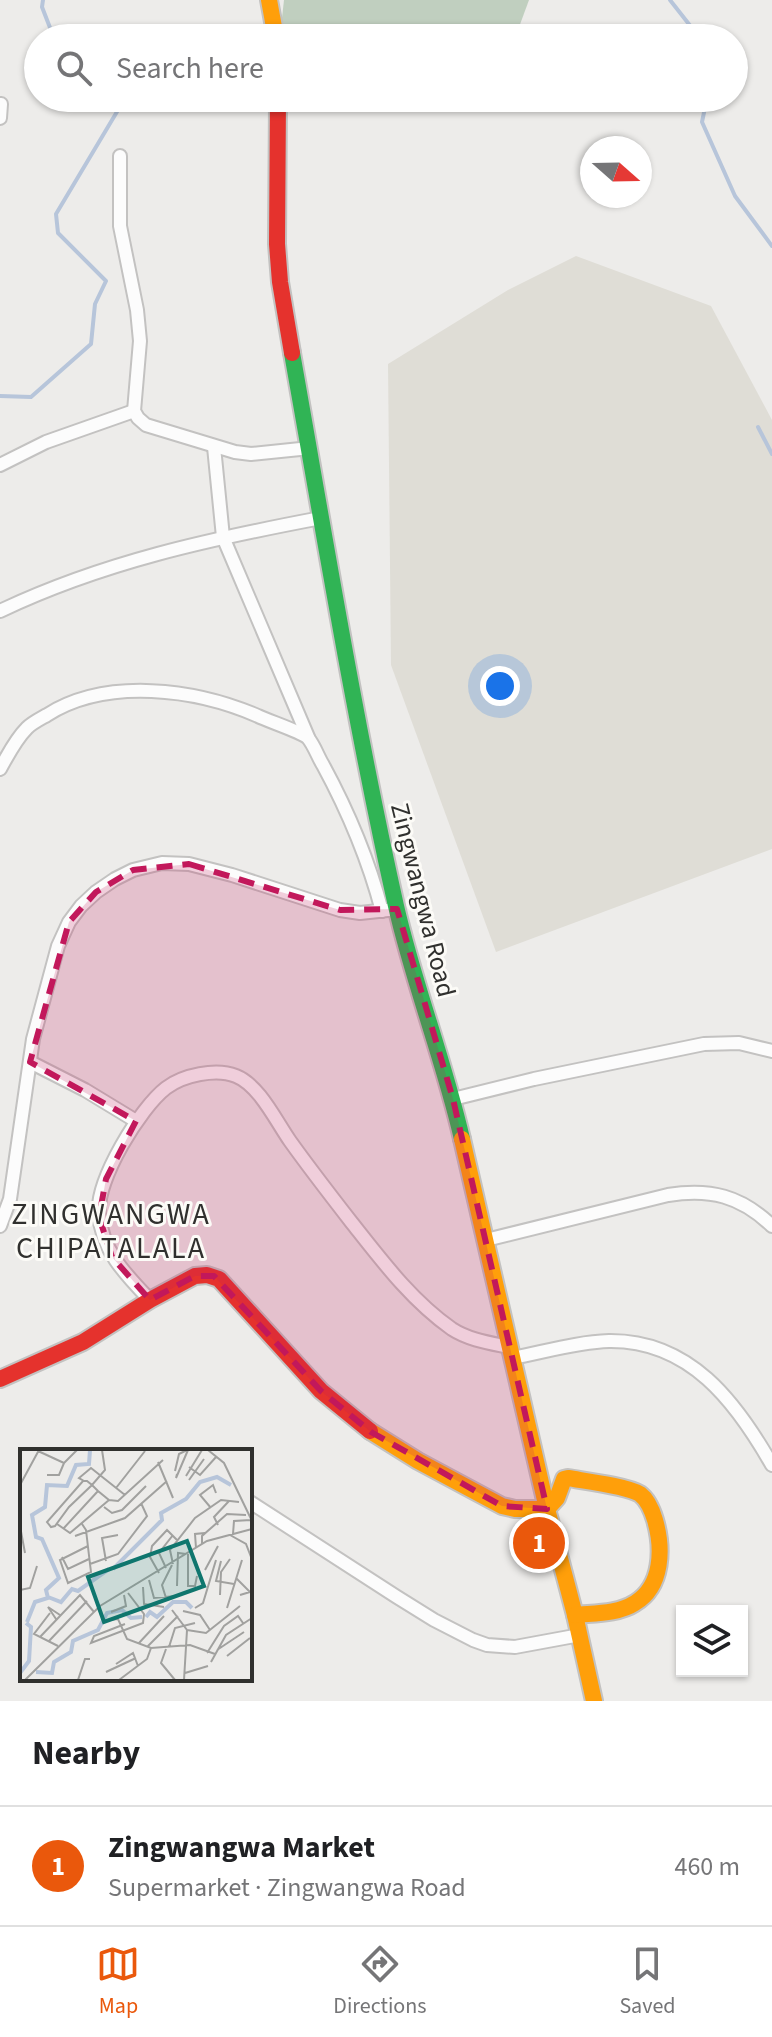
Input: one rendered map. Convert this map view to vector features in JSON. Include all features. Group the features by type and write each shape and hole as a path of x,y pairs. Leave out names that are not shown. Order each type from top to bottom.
{"street":[{"path":"269,0 273,24"},
{"path":"0,118 1,104"},
{"name":"Zingwangwa Road","path":"278,112 278,263 389,910 453,1099 594,1701"},
{"path":"120,156 120,226 140,341 134,411 138,418 146,425 214,447 251,454 310,448"},
{"path":"0,465 46,442 134,411"},
{"path":"0,1226 10,1199 30,1062 45,990 69,922 96,892 133,870 162,863 189,864 340,910 360,913 389,910 346,809 308,737 223,537 214,447"},
{"path":"0,611 90,574 223,537 321,518"},
{"path":"0,769 10,749 28,727 58,708 88,697 131,691 172,692 210,699 243,709 308,737"},
{"path":"453,1099 704,1044 739,1043 771,1048"},
{"path":"30,1062 136,1121"},
{"path":"150,1300 112,1257 103,1235 98,1201 136,1121 156,1097 179,1081 207,1073 227,1074 243,1080 256,1092 393,1275 453,1330 511,1353 611,1341 638,1343 678,1357 724,1394 772,1465"},
{"path":"486,1240 688,1191 726,1196 749,1208 772,1226"},
{"path":"0,1379 83,1342 195,1276 214,1276 321,1391 371,1432 502,1506 547,1509 557,1498 564,1479 568,1478 642,1495 655,1522 660,1555 655,1582 639,1601 629,1607 575,1615"},
{"path":"252,1503 434,1620 473,1640 487,1645 515,1647 580,1635"}],"highlighted area":[{"path":"189,864 340,910 397,909 453,1099 547,1509 502,1506 371,1432 321,1391 214,1276 195,1276 150,1300 112,1257 99,1217 106,1179 136,1121 30,1062 69,922 96,892 133,870"}],"shaded area":[{"path":"576,256 711,306 772,420 772,849 496,952 391,665 388,364 508,290"}],"green space":[{"path":"284,0 529,0 520,24 281,24"}],"waterway":[{"path":"43,0 42,7 49,24"},
{"path":"670,0 689,24"},
{"path":"0,396 31,397 91,344 95,304 106,281 58,233 56,214 117,112"},
{"path":"704,112 702,122 735,196 772,246"},
{"path":"758,427 772,454"}],"traffic: fast":[{"path":"292,353 381,837 403,935 462,1139"}],"traffic: slow":[{"path":"269,0 273,24"},
{"path":"462,1139 594,1701"},
{"path":"370,1431 502,1506 547,1509 557,1498 564,1479 568,1478 606,1484 643,1496 653,1513 659,1542 658,1566 651,1587 628,1607 575,1615"}],"traffic: jam":[{"path":"278,112 277,244 292,353"},
{"path":"0,1379 83,1342 195,1276 207,1275 219,1279 321,1391 370,1431"}],"place":[{"name":"Zingwangwa Market","path":"539,1543"}],"district":[{"name":"ZINGWANGWA CHIPATALALA","path":"111,1231"}]}
